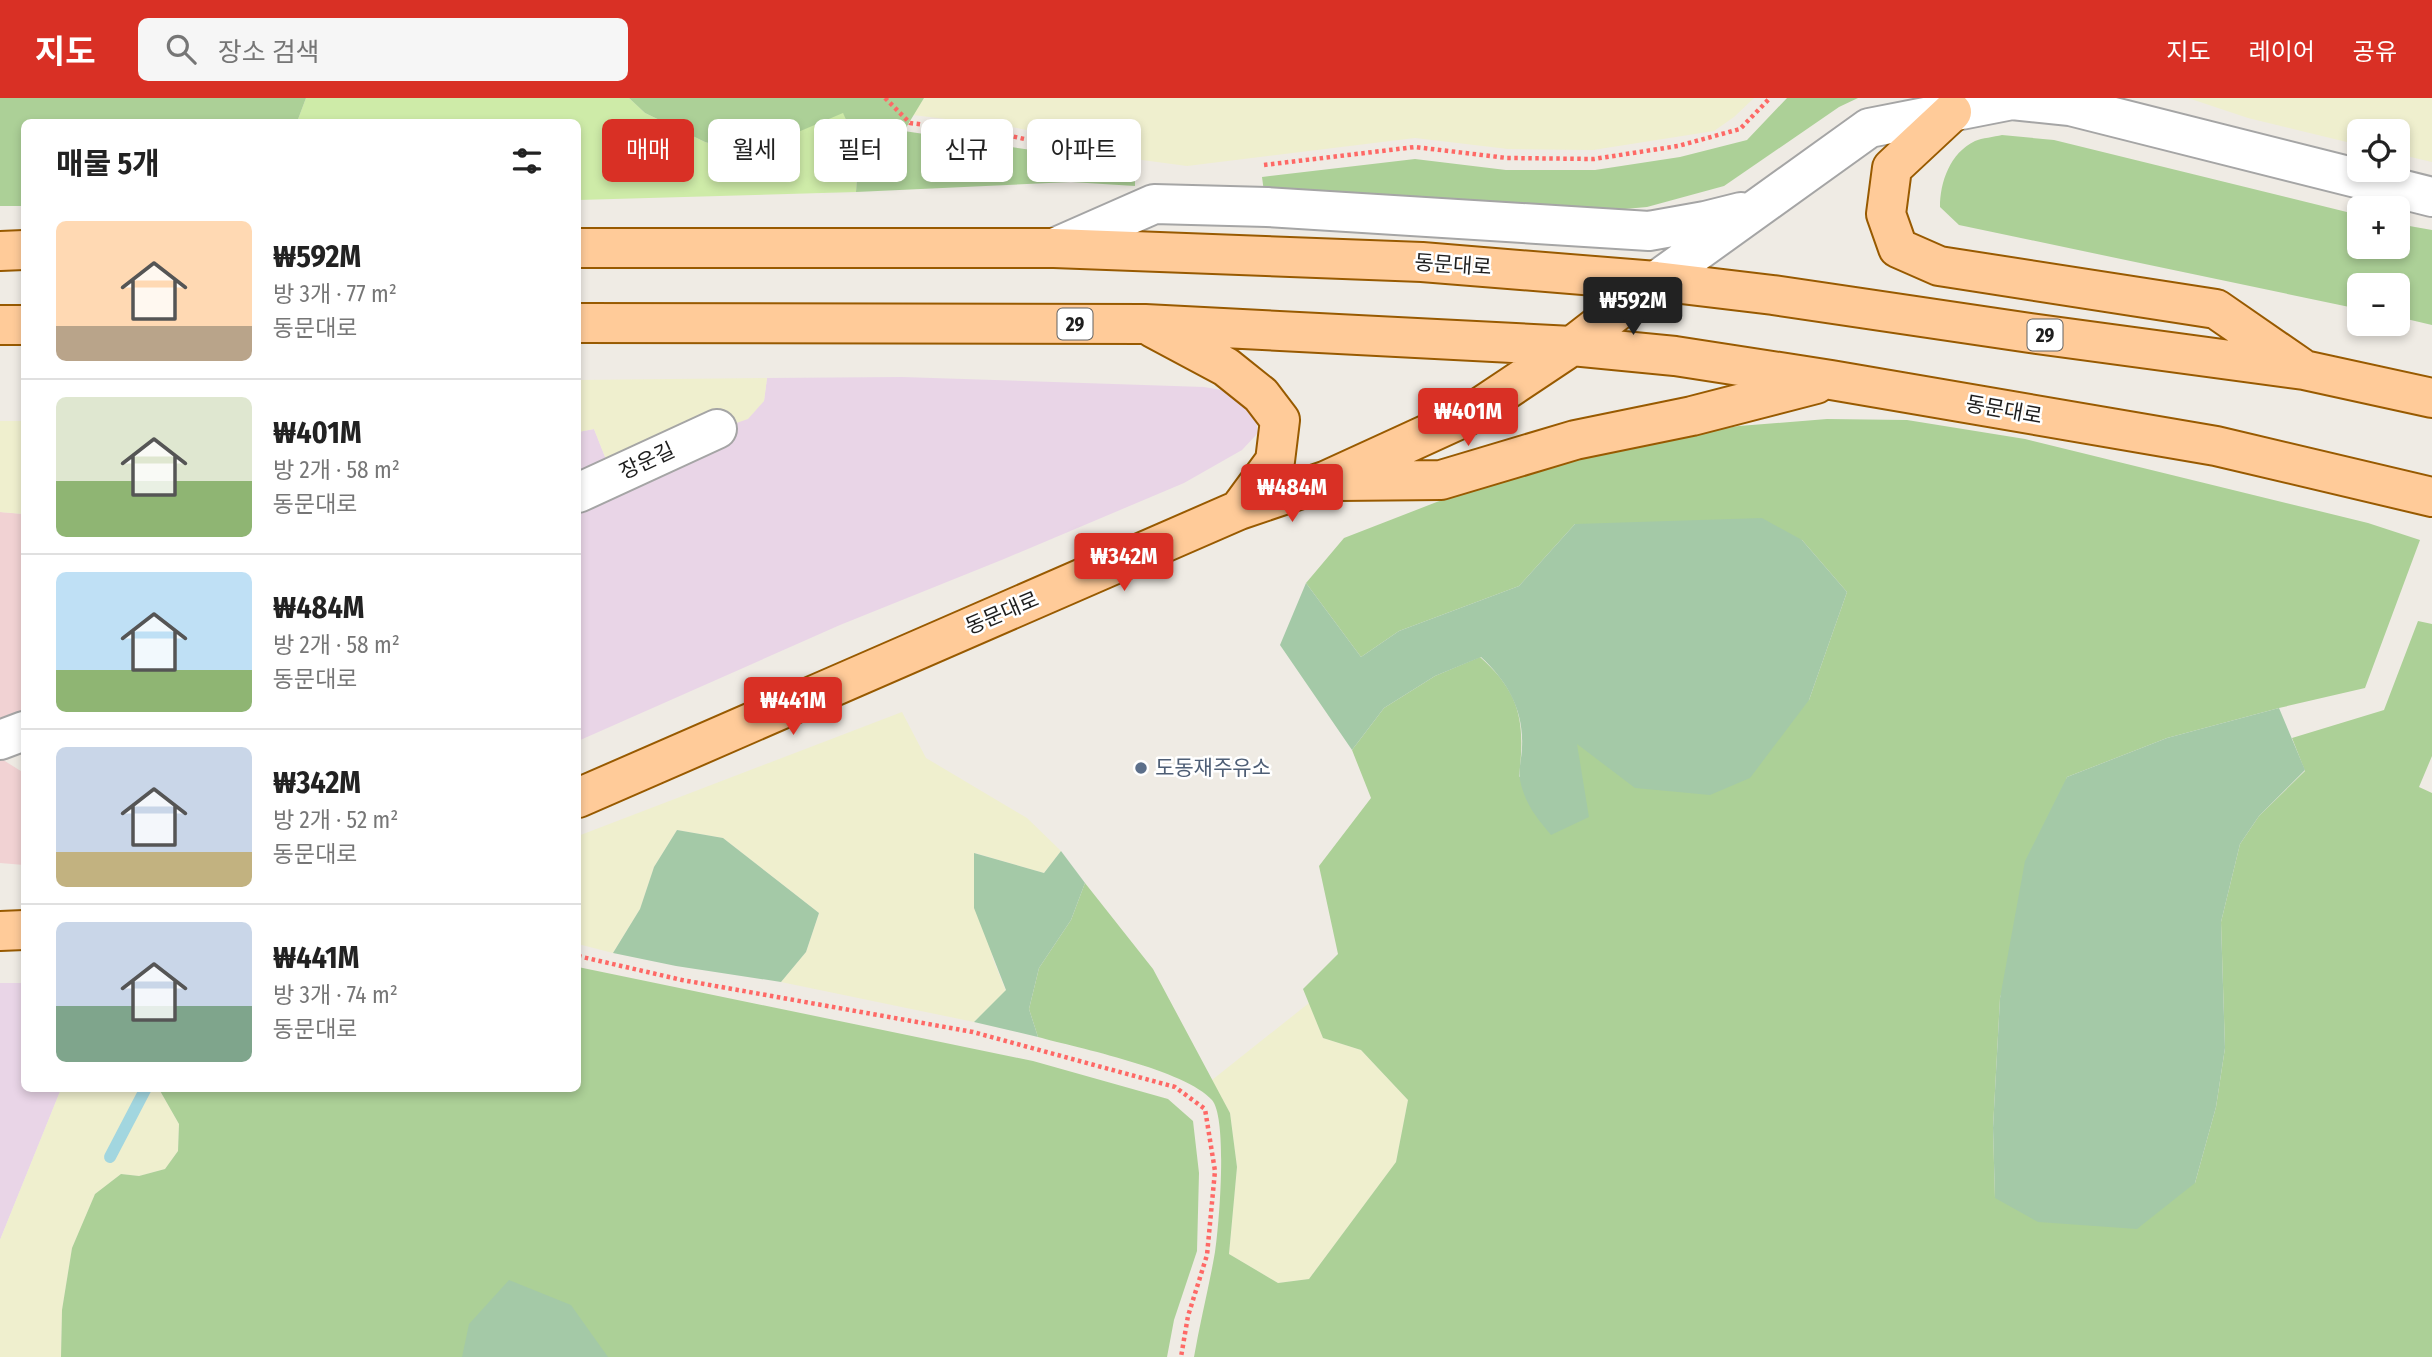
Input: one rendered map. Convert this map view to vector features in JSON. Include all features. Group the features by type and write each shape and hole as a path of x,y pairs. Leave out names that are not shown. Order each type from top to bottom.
{"main road":[{"path":"1952,112 1892,168 1886,214 1898,248 1939,266 2216,309 2304,370"},
{"name":"동문대로","path":"581,248 1054,248 1422,262 1656,281 2304,370 2432,398"},
{"path":"0,251 21,250"},
{"name":"동문대로","path":"581,797 1239,510 1325,481 1467,416 1572,346 1656,281"},
{"name":"동문대로","path":"581,323 1145,324 1572,346 1675,356 1832,380 2216,446 2432,497"},
{"path":"1145,324 1226,368 1261,395 1280,420 1275,461 1239,510"},
{"path":"0,325 21,325"},
{"path":"1325,481 1441,480 1575,440 1692,416 1832,380"}],"street":[{"path":"1656,281 1869,128 2012,100 2070,106 2432,197"},
{"path":"1054,248 1154,204 1267,207 1649,231 1705,221 1760,206"},
{"name":"장운길","path":"581,492 717,429"},
{"path":"0,740 21,732"}],"path":[{"path":"885,98 910,123 1027,140"},
{"path":"1254,166 1415,147 1507,158 1594,159 1678,146 1741,129 1770,98"},
{"path":"581,957 682,980 973,1032 1175,1087 1205,1109 1214,1171 1207,1255 1188,1316 1181,1357"}],"shaded area":[{"path":"902,377 1204,387 1233,392 1255,412 1258,433 1242,450 1184,483 840,625 581,740 581,431 594,429 609,467 764,401 767,378"},
{"path":"0,512 21,514 21,721 0,728"},
{"path":"0,758 21,771 21,865 0,863"},
{"path":"0,983 21,983 21,1092 60,1092 0,1240"}],"green space":[{"path":"0,98 306,98 298,119 21,119 21,206 0,206"},
{"path":"306,98 629,98 645,113 657,119 602,119 602,182 694,182 694,137 708,143 708,182 800,182 800,131 814,125 814,182 857,182 856,192 581,200 581,119 298,119"},
{"path":"629,98 924,98 907,126 907,119 846,119 843,113 829,119 814,119 814,125 800,131 800,119 708,119 708,143 694,137 694,119 657,119 645,113"},
{"path":"924,98 1754,98 1714,131 1593,150 1508,149 1415,138 1187,166 1141,160 1141,119 1027,119 1027,130 1013,127 1013,119 946,119 913,115"},
{"path":"1787,98 1858,98 1839,107 1724,186 1647,207 1591,212 1264,192 1262,177 1415,159 1506,170 1595,170 1680,157 1747,140"},
{"path":"2188,98 2432,98 2432,162 2410,157 2410,119 2347,119 2347,142 2248,118"},
{"path":"843,112 846,119 827,119"},
{"path":"907,131 921,134 921,182 1013,182 1013,147 1027,149 1027,182 1071,182 856,192 857,182 907,182"},
{"path":"2002,135 2054,140 2347,212 2347,259 2410,259 2410,226 2432,230 2432,325 2410,320 2410,273 2347,273 2347,306 1959,225 1940,207 1944,178 1959,153 1978,140"},
{"path":"1071,182 1135,182 1135,186"},
{"path":"767,378 764,401 748,419 609,467 594,429 581,431 581,380"},
{"path":"1827,419 1907,420 2025,439 2368,523 2420,540 2365,688 2167,738 2067,777 2000,998 1993,1128 1995,1198 2195,1183 2216,1107 2225,1048 2221,922 2240,844 2259,816 2305,771 2292,738 2384,710 2418,621 2432,624 2432,756 2419,787 2432,793 2432,1357 1194,1357 1215,1252 1218,1220 1220,1128 1212,1100 1199,1089 1156,1070 1038,1037 1029,1009 1039,968 1071,920 1085,883 1153,969 1230,1113 1237,1167 1229,1254 1278,1283 1309,1279 1396,1162 1408,1100 1361,1050 1323,1038 1303,989 1338,954 1319,866 1371,798 1352,750 1384,708 1435,676 1480,657 1505,684 1518,711 1521,741 1519,777 1576,743 1809,700 1847,592 1802,540 1575,524 1519,586 1399,631 1361,657 1306,583 1344,538 1563,453 1739,426"},
{"path":"0,421 21,421 21,514 0,512"},
{"path":"1762,518 1802,540 1847,592 1809,700 1750,778 1710,795 1635,788 1577,744 1589,817 1551,835 1532,810 1522,789 1519,772 1522,733 1517,709 1506,686 1481,657 1435,676 1384,708 1352,750 1280,645 1306,583 1361,657 1399,631 1519,586 1575,524"},
{"path":"2279,708 2305,770 2259,816 2240,844 2221,922 2225,1048 2216,1107 2195,1183 2137,1229 2038,1222 1995,1198 1993,1128 2000,998 2025,861 2067,777 2167,738"},
{"path":"902,712 926,758 1027,818 1061,851 1044,873 975,853 993,959 1006,991 974,1022 781,982 806,952 819,913 723,838 677,830 654,867 640,909 613,953 581,945 581,835"},
{"path":"677,830 723,838 819,913 806,952 781,982 613,953 640,909 654,867"},
{"path":"1061,851 1085,883 1071,920 1039,968 1029,1009 1038,1037 974,1022 1006,990 974,908 974,853 1044,873"},
{"path":"581,968 1033,1061 1168,1099 1193,1121 1199,1173 1197,1251 1174,1320 1167,1357 61,1357 62,1310 72,1248 95,1194 121,1174 139,1176 165,1169 178,1151 179,1124 161,1092 581,1092"},
{"path":"1309,1003 1323,1038 1361,1050 1408,1100 1396,1162 1309,1279 1278,1283 1229,1254 1237,1167 1230,1113 1212,1080"},
{"path":"60,1092 161,1092 179,1124 178,1151 165,1169 139,1176 121,1174 95,1194 72,1248 62,1310 61,1357 0,1357 0,1240"},
{"path":"509,1280 571,1305 608,1357 462,1357 469,1324"}],"waterway":[{"path":"110,1157 144,1092"}],"place":[{"name":"도동재주유소","path":"1141,768"}]}
